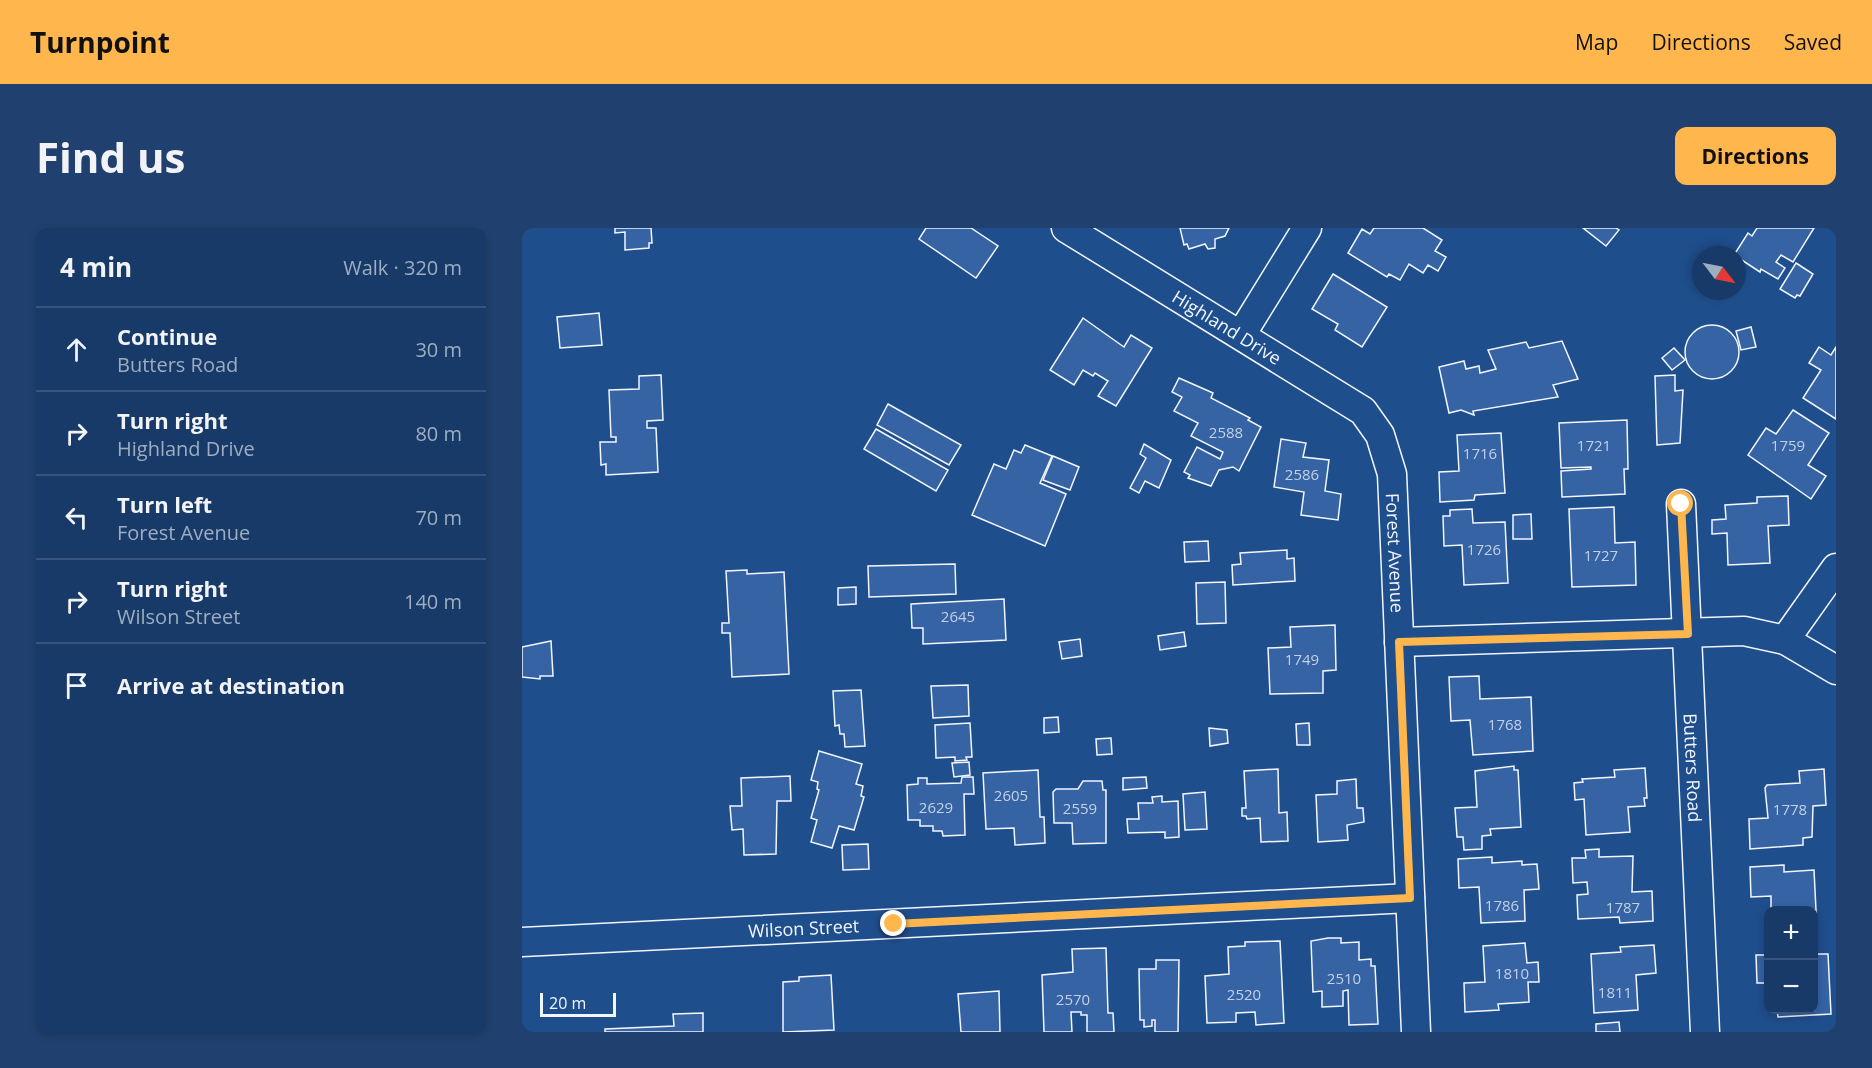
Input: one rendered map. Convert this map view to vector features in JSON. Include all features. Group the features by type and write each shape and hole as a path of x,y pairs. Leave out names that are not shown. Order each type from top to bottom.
{"street":[{"name":"Highland Drive","path":"1066,228 1363,411 1380,435"},
{"path":"1241,335 1307,228"},
{"name":"Forest Avenue","path":"1380,435 1392,474 1416,1032"},
{"name":"Butters Road","path":"1681,504 1705,1032"},
{"path":"1785,640 1836,568"},
{"path":"1399,642 1744,631 1785,640 1836,670"},
{"name":"Wilson Street","path":"522,942 1410,898"}],"building":[{"path":"615,228 651,228 652,243 649,243 649,248 625,250 625,232 615,233"},
{"path":"926,228 971,228 998,246 976,278 919,239"},
{"path":"1180,228 1229,228 1225,236 1215,239 1215,248 1208,249 1205,244 1189,249 1187,244 1184,245"},
{"path":"1374,228 1423,228 1442,240 1435,251 1446,257 1438,271 1428,265 1423,273 1409,264 1400,280 1389,274 1387,277 1348,253 1362,229 1370,234"},
{"path":"1583,228 1616,228 1619,230 1606,246"},
{"path":"1757,228 1814,228 1793,262 1781,255 1776,262 1785,268 1778,279 1761,269 1760,272 1746,263 1746,246 1740,246 1748,233 1752,236"},
{"path":"1796,263 1813,274 1800,296 1797,295 1795,298 1780,289"},
{"path":"1333,274 1387,307 1362,347 1335,330 1338,324 1312,309"},
{"path":"599,313 602,345 560,348 557,317"},
{"path":"1083,318 1124,347 1131,335 1152,348 1116,406 1098,396 1108,381 1095,373 1093,376 1083,370 1074,385 1050,370"},
{"path":"1712,325 1722,327 1731,333 1737,342 1739,352 1737,362 1731,371 1722,377 1712,379 1702,377 1693,371 1687,362 1685,352 1687,342 1693,333 1702,327"},
{"path":"1751,327 1756,347 1741,350 1736,331"},
{"path":"1562,341 1578,379 1553,385 1558,397 1473,411 1474,415 1461,410 1449,413 1439,367 1464,361 1466,369 1479,366 1480,373 1496,369 1488,350 1526,342 1529,348"},
{"path":"1819,347 1831,355 1836,347 1836,419 1803,398 1821,370 1809,363"},
{"path":"1674,348 1685,360 1672,370 1662,358"},
{"path":"661,375 663,420 647,421 647,428 656,428 658,472 606,475 606,464 601,465 600,442 616,442 616,437 611,437 609,390 639,389 639,376"},
{"path":"1675,375 1675,391 1683,390 1680,443 1657,445 1655,376"},
{"path":"1179,378 1213,393 1211,398 1250,418 1248,420 1261,427 1239,471 1233,467 1219,470 1211,486 1188,478 1190,475 1184,472 1197,447 1220,459 1223,452 1191,436 1198,423 1174,411 1182,397 1172,392"},
{"path":"888,404 961,445 949,465 877,425"},
{"path":"1793,410 1829,433 1808,465 1826,476 1811,499 1748,455 1766,428 1776,434"},
{"path":"1627,420 1628,469 1624,469 1625,494 1562,497 1561,471 1591,469 1591,467 1561,468 1559,423"},
{"path":"876,429 948,470 936,491 864,449"},
{"path":"1501,433 1505,493 1475,495 1474,500 1440,502 1439,472 1459,471 1457,435"},
{"path":"1281,439 1306,443 1303,457 1329,460 1325,491 1341,494 1338,520 1301,515 1304,492 1274,487"},
{"path":"1144,444 1171,460 1159,488 1145,481 1139,493 1130,488 1146,458 1140,454"},
{"path":"1025,445 1052,456 1040,483 1066,494 1045,546 972,515 994,464 1006,469 1014,450 1021,453"},
{"path":"1053,456 1079,467 1070,490 1043,480"},
{"path":"1788,496 1789,525 1768,526 1770,563 1728,565 1727,533 1712,534 1712,520 1726,519 1725,505 1757,503 1757,497"},
{"path":"1614,507 1615,543 1635,542 1636,585 1572,587 1569,509"},
{"path":"1472,509 1473,523 1505,522 1508,583 1464,585 1462,545 1444,546 1443,516 1450,516 1450,510"},
{"path":"1531,514 1532,539 1513,539 1513,515"},
{"path":"1208,541 1209,561 1185,562 1184,542"},
{"path":"1287,550 1287,559 1294,558 1295,581 1233,585 1232,565 1241,564 1240,553"},
{"path":"955,564 956,594 869,597 868,566"},
{"path":"747,570 747,574 784,572 789,674 732,677 730,633 722,633 722,623 729,623 726,571"},
{"path":"1225,582 1226,623 1197,624 1196,583"},
{"path":"856,587 856,604 838,605 838,588"},
{"path":"1004,599 1006,640 923,644 923,628 912,628 911,604"},
{"path":"1335,625 1336,670 1323,671 1323,693 1270,694 1268,648 1291,647 1290,627"},
{"path":"1184,632 1186,646 1160,650 1158,636"},
{"path":"1080,639 1082,656 1062,659 1059,642"},
{"path":"551,641 553,676 540,676 540,679 522,677 522,647"},
{"path":"1479,676 1480,699 1531,697 1533,751 1473,755 1470,720 1451,721 1449,677"},
{"path":"968,685 969,716 933,718 931,686"},
{"path":"861,690 865,746 845,747 844,734 840,734 839,725 835,726 833,691"},
{"path":"1058,717 1059,732 1044,733 1044,718"},
{"path":"970,723 972,757 955,761 955,757 936,758 935,725"},
{"path":"1309,723 1310,745 1297,745 1296,724"},
{"path":"1209,728 1227,730 1228,743 1210,746"},
{"path":"1111,738 1112,754 1097,755 1096,739"},
{"path":"819,751 862,764 856,784 863,786 861,796 864,797 854,830 839,826 832,848 811,842 817,820 811,818 819,790 817,789 818,782 811,780"},
{"path":"969,762 970,775 954,777 952,763"},
{"path":"1514,766 1514,770 1518,770 1521,827 1490,829 1491,835 1482,836 1482,849 1464,850 1463,837 1457,837 1455,808 1477,807 1475,771"},
{"path":"1645,768 1647,798 1644,798 1645,806 1628,807 1630,832 1586,835 1584,799 1575,800 1574,783 1583,782 1582,779 1615,777 1614,770"},
{"path":"1278,769 1279,813 1287,812 1288,841 1261,842 1260,818 1247,819 1246,816 1242,816 1242,808 1246,808 1244,771"},
{"path":"1824,769 1826,805 1813,806 1812,837 1803,838 1803,845 1750,849 1749,819 1768,818 1765,788 1767,785 1800,783 1799,771"},
{"path":"1038,770 1040,817 1044,817 1045,843 1015,845 1014,828 986,829 983,773"},
{"path":"790,776 791,801 777,801 776,854 744,855 743,829 732,830 730,806 742,806 741,778"},
{"path":"962,777 973,777 974,794 964,794 965,835 943,836 942,831 933,831 933,826 920,826 920,820 908,820 907,785 918,784 918,778 927,778 927,784 961,783"},
{"path":"1146,777 1147,788 1123,790 1123,778"},
{"path":"1356,779 1357,808 1363,808 1364,822 1347,825 1348,840 1318,842 1316,795 1337,794 1337,781"},
{"path":"1083,781 1102,781 1103,790 1106,790 1106,843 1073,844 1072,823 1054,823 1053,792 1056,789 1078,789"},
{"path":"1205,792 1207,829 1185,830 1183,794"},
{"path":"1162,796 1162,802 1178,801 1179,837 1165,838 1165,832 1128,833 1127,819 1139,819 1138,803 1153,803 1152,797"},
{"path":"868,844 869,869 843,870 842,845"},
{"path":"1599,849 1599,857 1633,856 1632,892 1652,891 1653,921 1620,923 1619,917 1578,919 1577,895 1588,894 1587,882 1573,883 1572,858 1586,858 1585,850"},
{"path":"1492,857 1492,863 1522,861 1522,865 1537,864 1539,889 1524,890 1525,921 1481,923 1479,887 1459,888 1458,859"},
{"path":"1784,865 1784,872 1814,870 1816,906 1771,906 1771,896 1751,897 1750,867"},
{"path":"1341,938 1341,943 1359,942 1359,960 1371,959 1371,966 1375,966 1378,1024 1349,1025 1348,990 1343,991 1343,1006 1322,1007 1322,991 1313,992 1311,941"},
{"path":"1280,941 1284,1023 1256,1025 1255,1012 1236,1013 1236,1022 1207,1023 1205,976 1229,974 1228,947 1245,946 1245,942"},
{"path":"1525,943 1527,963 1538,962 1539,982 1528,982 1529,1002 1498,1004 1499,1010 1465,1012 1464,983 1485,982 1483,946"},
{"path":"1654,945 1656,973 1636,975 1638,1010 1594,1013 1591,954 1621,952 1620,947"},
{"path":"1106,948 1108,1013 1113,1013 1114,1032 1087,1032 1087,1015 1081,1015 1081,1012 1071,1012 1072,1032 1044,1032 1042,975 1073,972 1072,949"},
{"path":"1818,954 1828,954 1831,1014 1778,1017 1778,1014 1818,1014"},
{"path":"1756,955 1764,955 1764,983 1757,983"},
{"path":"1156,960 1179,960 1178,1032 1155,1032 1155,1020 1152,1020 1152,1026 1144,1027 1144,1020 1140,1020 1139,969 1156,969"},
{"path":"831,975 834,1030 783,1032 783,982 799,981 799,977"},
{"path":"999,991 1000,1032 961,1032 958,994"},
{"path":"703,1013 703,1032 605,1032 605,1029 674,1026 673,1014"},
{"path":"1619,1022 1620,1032 1596,1032 1596,1024"}],"route":[{"path":"894,924 1410,898 1399,642 1688,634 1681,504"}]}
